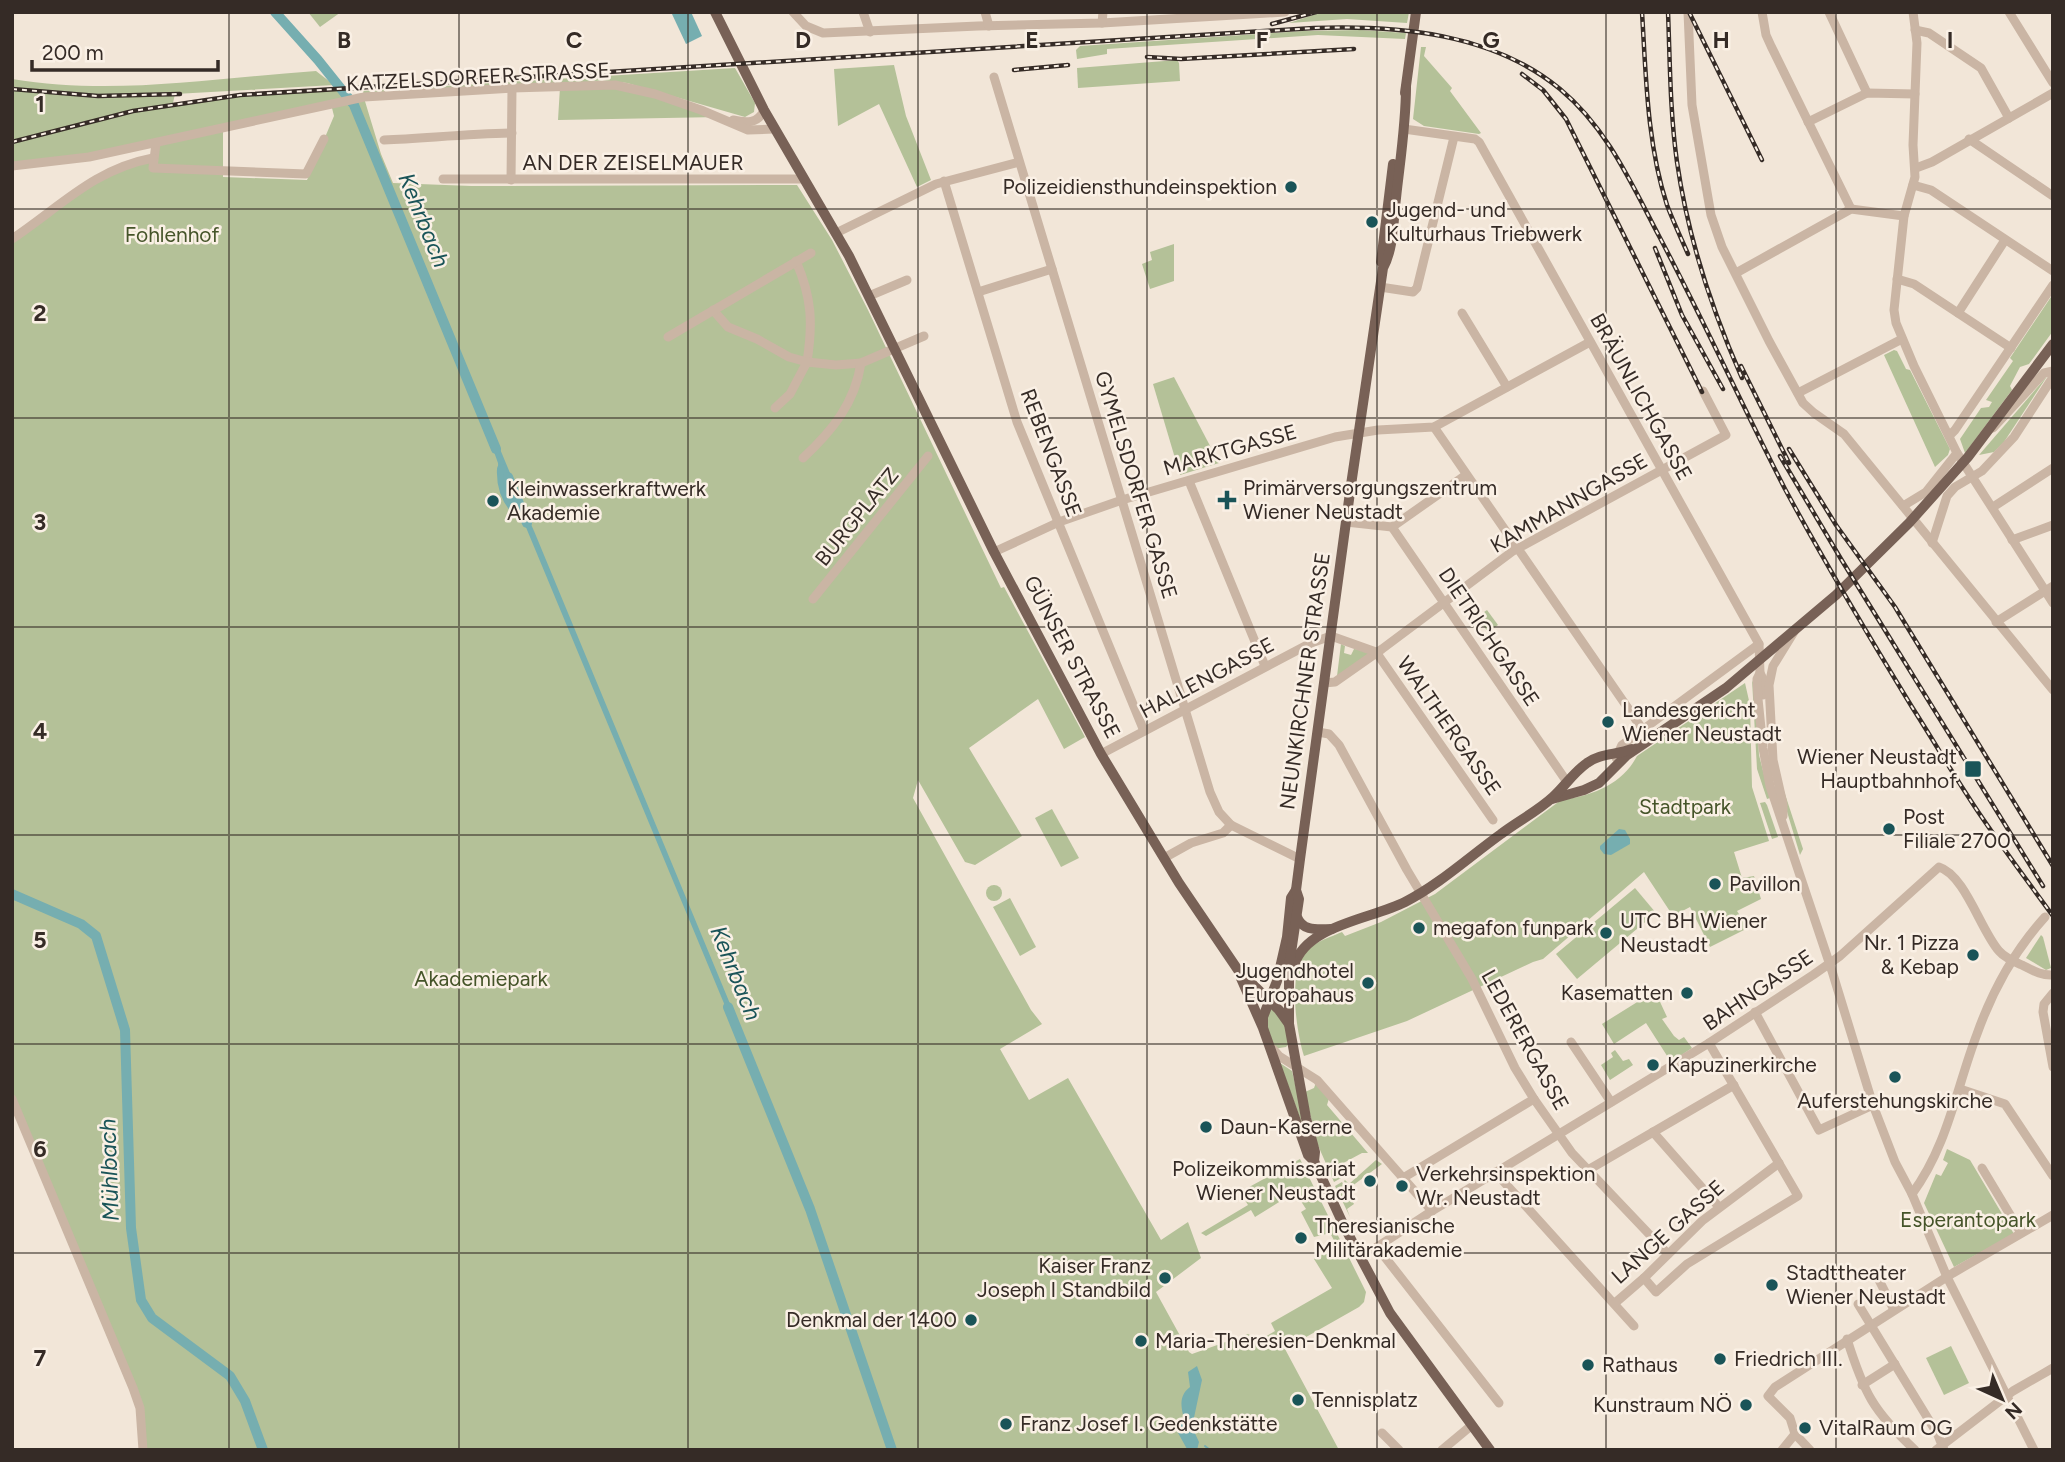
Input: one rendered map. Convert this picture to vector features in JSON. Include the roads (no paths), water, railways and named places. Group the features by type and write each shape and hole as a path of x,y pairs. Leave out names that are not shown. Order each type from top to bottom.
{"main road":[{"name":"GÜNSER STRASSE","path":"716,12 764,110 836,233 869,296 994,552 1101,754 1164,858 1238,970"},
{"name":"NEUNKIRCHNER STRASSE","path":"1314,1161 1315,1152 1295,1066 1289,1024 1291,898 1296,890 1380,287 1392,235 1416,12"},
{"name":"NEUNKIRCHNER STRASSE","path":"1383,268 1380,260 1386,206 1406,87"},
{"path":"1552,799 1594,786 1608,777 1621,761 1641,745 1726,688 1794,632 1875,558 1963,455 1989,432 2053,344"},
{"path":"1263,1028 1263,1017 1277,981 1283,953 1290,940 1402,904 1421,894 1552,799 1594,759 1619,754 1641,745"},
{"path":"1575,776 1594,786"},
{"name":"NEUNKIRCHNER STRASSE","path":"1290,940 1297,917 1299,899 1296,890"},
{"path":"1297,917 1303,927 1327,929"},
{"path":"1290,973 1305,947 1327,929"},
{"path":"1290,940 1305,947"},
{"path":"1238,970 1279,1010 1289,1024"},
{"path":"1238,970 1270,1046 1308,1155 1314,1161 1359,1255 1396,1321 1490,1450"},
{"path":"1254,986 1264,988 1277,981"},
{"path":"1270,1046 1286,1047 1292,1041"}],"street":[{"path":"793,12 806,26 823,33 1102,23 1285,12"},
{"path":"863,12 870,32"},
{"path":"985,12 989,26"},
{"path":"1102,23 1103,12"},
{"path":"1688,12 1692,105 1711,215 1722,247 1756,311 1758,320 1807,408 1844,434 2053,690"},
{"path":"1762,12 1766,35 1851,209"},
{"path":"1829,12 1867,93"},
{"path":"1913,12 1913,145 1916,168 1904,216 1894,310 1896,323 1972,477 2012,540 2049,588 2053,603"},
{"path":"2009,12 2053,83"},
{"path":"1915,30 1929,33 1981,68 2009,118"},
{"name":"GYMELSDORFER GASSE","path":"994,77 1210,792 1219,812 1231,825"},
{"name":"KATZELSDORFER STRASSE","path":"12,166 89,157 355,99 512,88 615,85 655,94 748,130 774,128"},
{"name":"AN DER ZEISELMAUER","path":"512,88 511,180 804,179"},
{"path":"1808,121 1867,93 1915,94"},
{"path":"1916,168 1932,162 2053,93"},
{"name":"KATZELSDORFER STRASSE","path":"719,117 750,122 757,120 764,110"},
{"path":"1380,287 1413,292 1418,288 1454,136 1404,130"},
{"path":"384,140 512,133"},
{"name":"BRÄUNLICHGASSE","path":"1454,136 1479,142 1759,644 1758,676 1766,767 1783,824"},
{"path":"12,239 92,180 134,162 306,174 324,139"},
{"path":"1969,139 2053,196"},
{"path":"153,163 156,143"},
{"path":"836,233 944,181 1019,162"},
{"path":"443,179 511,180"},
{"name":"REBENGASSE","path":"944,181 1012,405 1144,731"},
{"path":"1913,185 1931,190 2053,271"},
{"path":"1736,273 1851,209 1904,216"},
{"path":"1958,313 2005,240"},
{"path":"668,337 811,253"},
{"path":"775,408 790,394 807,362 812,329 809,296 796,261"},
{"path":"978,292 1052,269"},
{"path":"1897,279 1914,284 2011,348"},
{"path":"869,296 907,280"},
{"path":"1950,435 2053,285"},
{"path":"713,310 727,327 807,362 836,365 861,363 924,336"},
{"path":"1462,313 1507,387"},
{"path":"1798,393 1902,339"},
{"path":"1590,342 1434,427 1643,730"},
{"path":"803,458 823,439 839,418 854,393 861,363"},
{"path":"1989,432 2004,419 2043,373 2053,371"},
{"path":"1932,543 1947,496 1955,487 1988,466 2019,431 2053,377"},
{"name":"KAMMANNGASSE","path":"1324,683 1335,682 1507,555 1726,435 1703,391"},
{"name":"MARKTGASSE","path":"994,552 1059,522 1122,500 1335,437 1434,427"},
{"path":"1903,506 1926,492 1963,455"},
{"name":"BURGPLATZ","path":"813,599 928,456"},
{"path":"1993,507 2053,468"},
{"path":"1346,523 1392,527 1466,475"},
{"path":"1189,481 1265,666"},
{"path":"2012,540 2053,525"},
{"name":"DIETRICHGASSE","path":"1392,527 1557,765 1575,776"},
{"path":"1996,622 2049,588"},
{"path":"1794,632 1790,643 1777,658 1771,675 1771,738 1783,804 1783,824 1873,1105 1895,1162 1912,1194 1947,1277 2034,1450"},
{"path":"1331,636 1376,652"},
{"name":"HALLENGASSE","path":"1101,754 1265,666 1320,638 1331,636"},
{"path":"1608,777 1622,745 1759,644"},
{"name":"WALTHERGASSE","path":"1376,652 1493,820"},
{"path":"1730,666 1758,676"},
{"name":"LEDERERGASSE","path":"1318,732 1332,736 1339,745 1421,894 1472,979 1516,1068 1558,1135 1668,1254"},
{"path":"1164,858 1191,843 1223,833 1231,825 1300,859"},
{"name":"BAHNGASSE","path":"1359,1255 1377,1247 1495,1172 1710,1043 1829,963 1939,867 1944,868 1973,906 1992,942 2012,961"},
{"path":"1912,1194 1937,1155 1991,1000 2012,961 2045,917"},
{"path":"2012,961 2035,972 2053,975"},
{"path":"2053,993 2044,1004 2043,1012 2053,1068"},
{"path":"1755,1012 1819,1130 1873,1105"},
{"path":"1570,1042 1611,1102"},
{"path":"1644,1278 1656,1292 1687,1264 1798,1196 1710,1043"},
{"path":"1270,1046 1313,1078 1432,1211"},
{"path":"1300,1088 1306,1080 1313,1078"},
{"path":"1588,1170 1734,1085"},
{"path":"1960,1090 2005,1104 2053,1176"},
{"path":"12,1099 133,1388 140,1408 143,1450"},
{"path":"1403,1178 1534,1099"},
{"path":"1653,1132 1719,1207"},
{"name":"LANGE GASSE","path":"1615,1303 1702,1221 1779,1163"},
{"path":"1982,1168 2021,1233"},
{"path":"1495,1172 1634,1326"},
{"path":"1810,1450 1795,1434 1790,1418 1768,1394 1787,1377 1869,1325 2053,1215"},
{"path":"1366,1268 1377,1247 1499,1402"},
{"path":"1878,1278 1894,1310"},
{"path":"1858,1304 1941,1448 2006,1397 2053,1368"},
{"path":"1847,1339 1862,1385 1889,1426 1915,1450"},
{"path":"1862,1385 1895,1364"},
{"path":"1442,1450 1472,1425"},
{"path":"1382,1433 1399,1450"},
{"path":"1782,1450 1795,1434"}],"water":[{"path":"671,12 691,12 702,36 686,44"},
{"path":"495,437 518,486 507,491 504,482 499,483 498,463 489,438"},
{"path":"524,509 738,1023 728,1013 525,525 518,515"},
{"path":"1619,829 1625,830 1630,844 1611,855 1604,854 1600,846"},
{"path":"1197,1366 1202,1380 1192,1427 1199,1442 1197,1450 1187,1449 1172,1422 1185,1423 1182,1399 1190,1387 1188,1372"}],"waterway":[{"name":"Kehrbach","path":"275,12 354,105 496,449"},
{"name":"Kehrbach","path":"502,469 506,495 522,516"},
{"name":"Kehrbach","path":"508,477 527,523"},
{"name":"Mühlbach","path":"12,894 81,924 96,936 125,1030 131,1228 141,1300 152,1318 230,1376 245,1401 263,1450"},
{"name":"Kehrbach","path":"728,1007 810,1209 892,1450"},
{"path":"1205,1446 1210,1450"}],"railway":[{"path":"1272,24 1316,12"},
{"path":"1642,12 1648,110 1655,158 1667,205 1688,254"},
{"path":"1668,12 1673,125 1687,218 1720,325 1742,378"},
{"path":"1689,12 1762,160"},
{"path":"12,142 133,111 240,95 1314,28 1411,31 1443,36 1505,55 1533,70 1577,104 1617,157 1785,489 1831,572 1963,789 2053,916"},
{"path":"1147,57 1181,59 1354,49"},
{"path":"1014,70 1068,65"},
{"path":"1522,74 1543,90 1566,119 1702,392"},
{"path":"12,89 98,96 180,94"},
{"path":"1655,248 1682,315 1723,389"},
{"path":"1741,366 1789,463"},
{"path":"1789,449 1836,525 1895,607 2053,866"},
{"path":"1780,456 2043,886"}],"place":[{"name":"Polizeidiensthundeinspektion","path":"1291,187"},
{"name":"Jugend- und Kulturhaus Triebwerk","path":"1372,222"},
{"name":"Primärversorgungszentrum Wiener Neustadt","path":"1227,500"},
{"name":"Kleinwasserkraftwerk Akademie","path":"493,501"},
{"name":"Landesgericht Wiener Neustadt","path":"1608,722"},
{"name":"Wiener Neustadt Hauptbahnhof","path":"1973,769"},
{"name":"Post Filiale 2700","path":"1889,829"},
{"name":"Pavillon","path":"1715,884"},
{"name":"megafon funpark","path":"1419,928"},
{"name":"UTC BH Wiener Neustadt","path":"1606,933"},
{"name":"Nr. 1 Pizza & Kebap","path":"1973,955"},
{"name":"Jugendhotel Europahaus","path":"1368,983"},
{"name":"Kasematten","path":"1687,993"},
{"name":"Kapuzinerkirche","path":"1653,1065"},
{"name":"Auferstehungskirche","path":"1895,1077"},
{"name":"Daun-Kaserne","path":"1206,1127"},
{"name":"Polizeikommissariat Wiener Neustadt","path":"1370,1181"},
{"name":"Verkehrsinspektion Wr. Neustadt","path":"1402,1186"},
{"name":"Theresianische Militärakademie","path":"1301,1238"},
{"name":"Kaiser Franz Joseph I Standbild","path":"1165,1278"},
{"name":"Stadttheater Wiener Neustadt","path":"1772,1285"},
{"name":"Denkmal der 1400","path":"971,1320"},
{"name":"Maria-Theresien-Denkmal","path":"1141,1341"},
{"name":"Friedrich III.","path":"1720,1359"},
{"name":"Rathaus","path":"1588,1365"},
{"name":"Tennisplatz","path":"1298,1400"},
{"name":"Kunstraum NÖ","path":"1746,1405"},
{"name":"Franz Josef I. Gedenkstätte","path":"1006,1424"},
{"name":"VitalRaum OG","path":"1805,1428"}],"park label":[{"name":"Fohlenhof","path":"172,235"},
{"name":"Stadtpark","path":"1685,807"},
{"name":"Akademiepark","path":"481,979"},
{"name":"Esperantopark","path":"1968,1220"}]}
